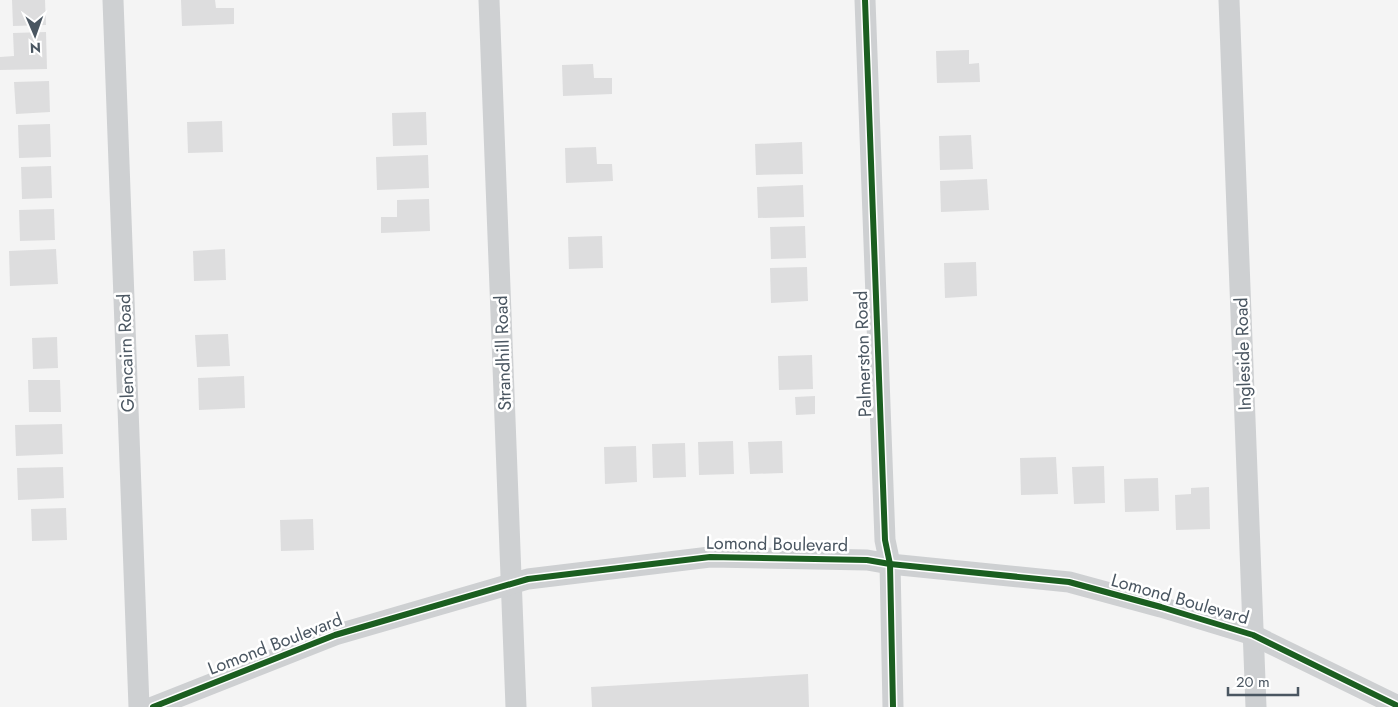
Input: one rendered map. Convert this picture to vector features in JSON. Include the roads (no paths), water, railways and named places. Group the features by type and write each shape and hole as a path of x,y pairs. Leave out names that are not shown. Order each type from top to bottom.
{"street":[{"name":"Glencairn Road","path":"113,0 139,707"},
{"name":"Strandhill Road","path":"489,0 516,707"},
{"name":"Palmerston Road","path":"865,0 885,540 890,564 893,707"},
{"name":"Ingleside Road","path":"1229,0 1256,707"},
{"name":"Lomond Boulevard","path":"154,707 335,635 528,579 710,556 866,560 1069,582 1253,635 1398,706"}]}
